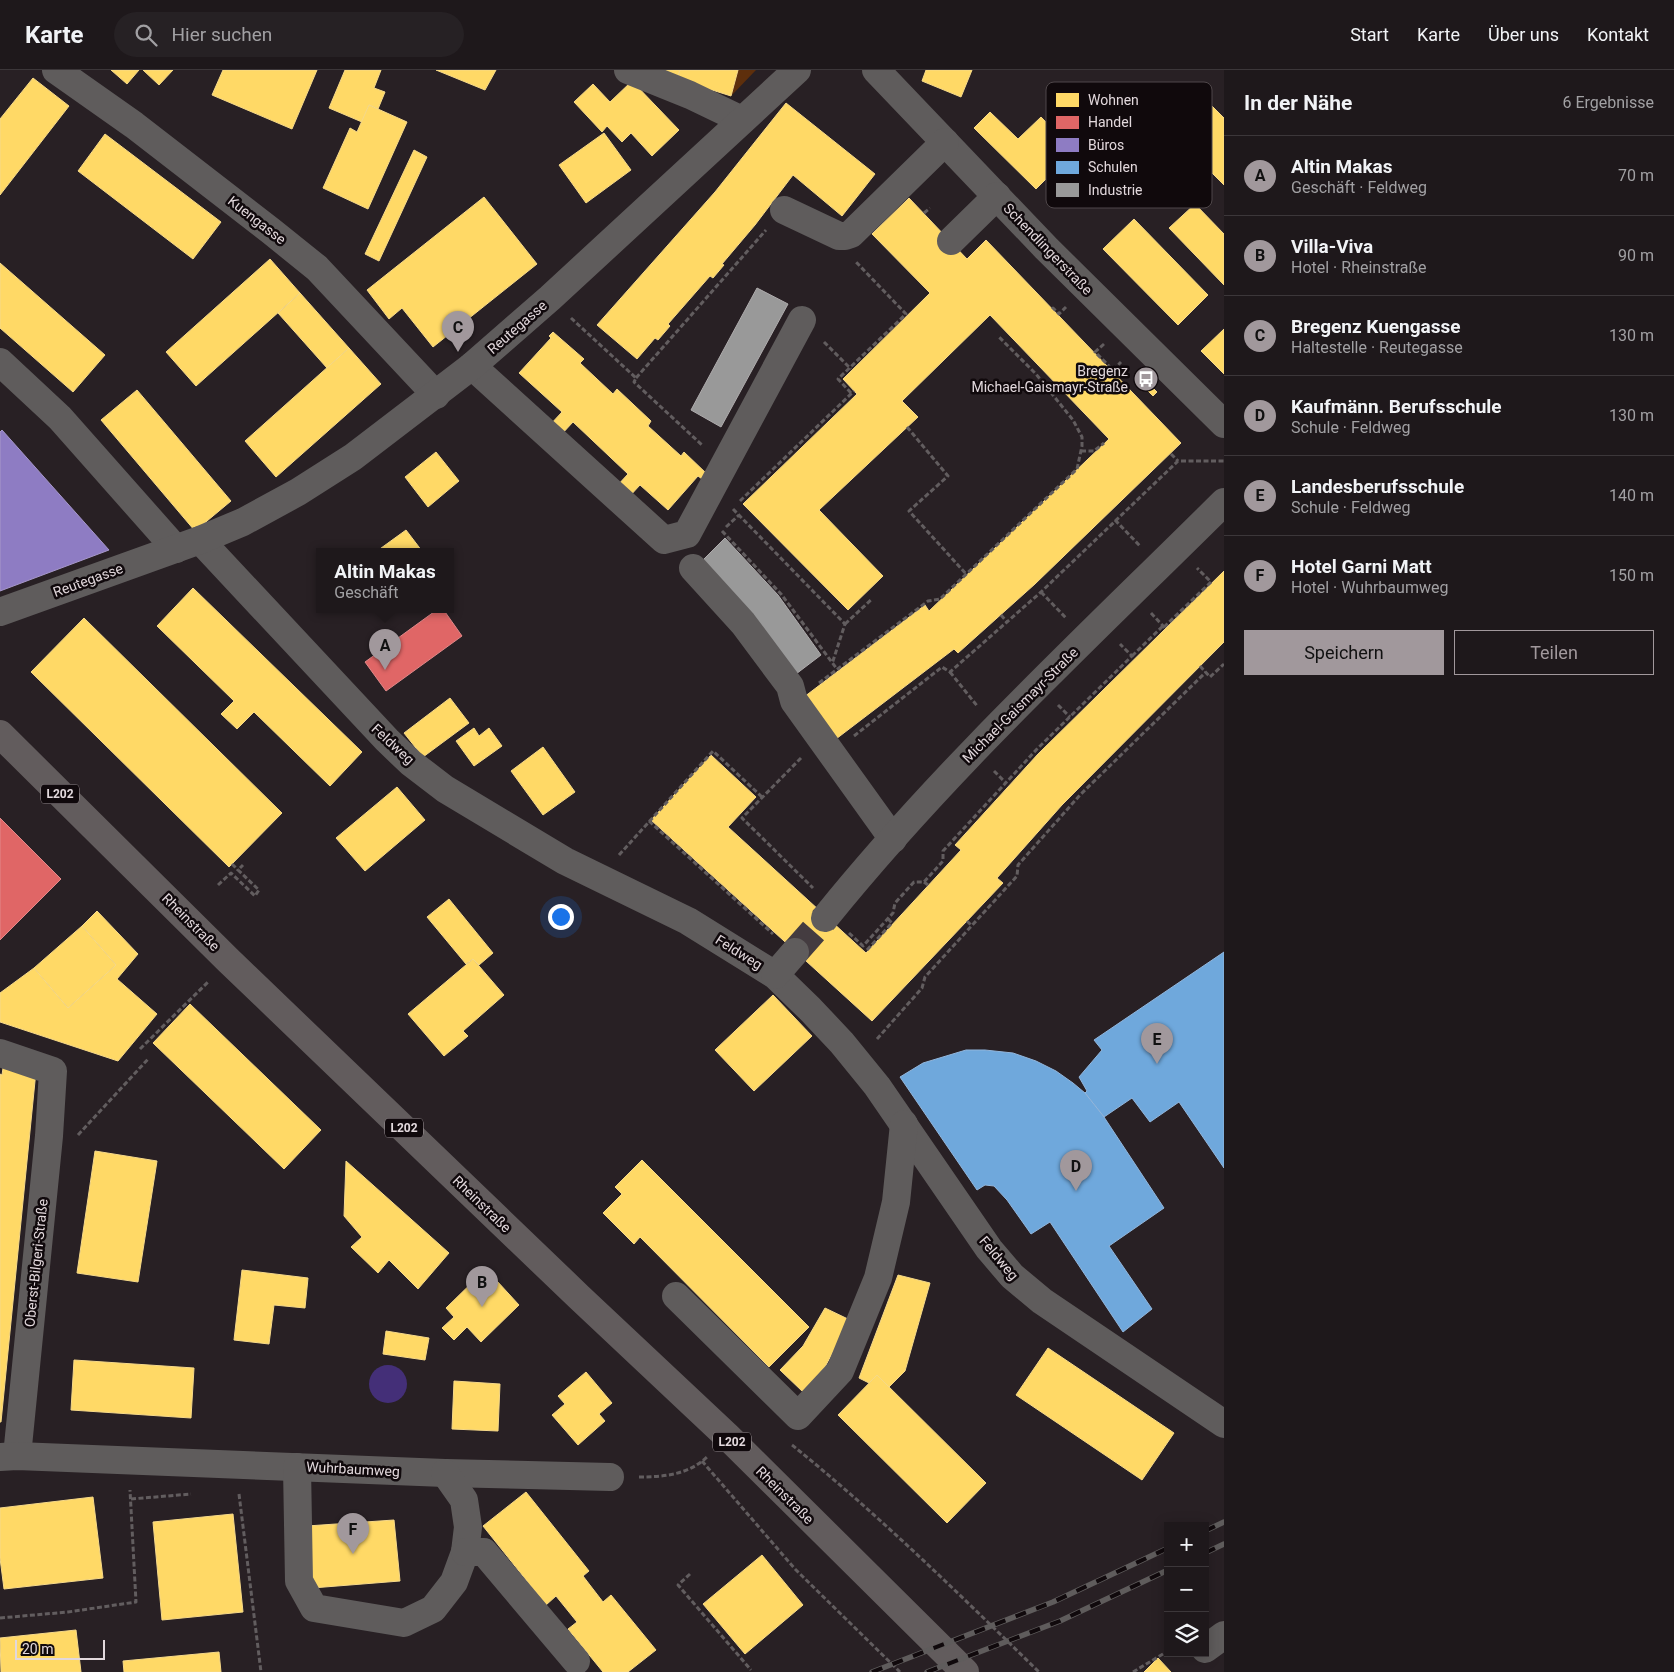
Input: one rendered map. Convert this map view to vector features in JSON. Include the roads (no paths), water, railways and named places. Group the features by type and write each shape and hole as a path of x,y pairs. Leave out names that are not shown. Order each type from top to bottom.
{"main road":[{"name":"Rheinstraße","path":"0,734 228,960 579,1297 728,1437 965,1672"}],"street":[{"name":"Kuengasse","path":"56,70 134,124 317,268 436,394"},
{"path":"628,70 690,95 742,120"},
{"name":"Reutegasse","path":"0,612 188,545 244,522 298,492 353,457 472,366 550,298 797,70"},
{"name":"Schendlingerstraße","path":"876,70 1046,248 1224,424"},
{"path":"784,210 839,236 845,236 857,229 945,142"},
{"path":"950,241 998,196"},
{"path":"472,366 664,540 687,534 802,320"},
{"path":"0,362 60,418 188,545"},
{"name":"Michael-Gaismayr-Straße","path":"829,913 893,839 995,729 1224,502"},
{"name":"Feldweg","path":"188,545 387,740 411,762 445,788 565,861 688,921 775,975 810,1009 877,1086 989,1249 1012,1276 1042,1301 1224,1424"},
{"path":"693,568 744,623 790,686 794,701 893,839"},
{"path":"775,975 795,952"},
{"name":"Oberst-Bilgeri-Straße","path":"0,1053 54,1071 49,1136 8,1456"},
{"path":"676,1296 798,1416 840,1371 878,1278 896,1202 904,1124"},
{"name":"Wuhrbaumweg","path":"8,1456 445,1474 610,1477"},
{"path":"296,1467 300,1581 314,1608 404,1623 433,1609 454,1582 465,1552 468,1527 464,1500 445,1474"},
{"path":"465,1552 484,1552 576,1661"},
{"path":"1209,1646 1224,1635"}],"tunnel":[{"path":"795,952 825,918"}],"railway":[{"path":"1209,1529 1224,1522"},
{"path":"1209,1551 1224,1544"},
{"path":"872,1672 1053,1602 1164,1550"},
{"path":"927,1672 1060,1621 1164,1572"}],"place":[{"name":"Bregenz Kuengasse","path":"458,352"},
{"name":"Bregenz Michael-Gaismayr-Straße","path":"1146,379"},
{"name":"Altin Makas","path":"385,670"},
{"name":"Landesberufsschule","path":"1157,1064"},
{"name":"Kaufmänn. Berufsschule","path":"1076,1191"},
{"name":"Villa-Viva","path":"482,1307"},
{"name":"Hotel Garni Matt","path":"353,1554"}]}
